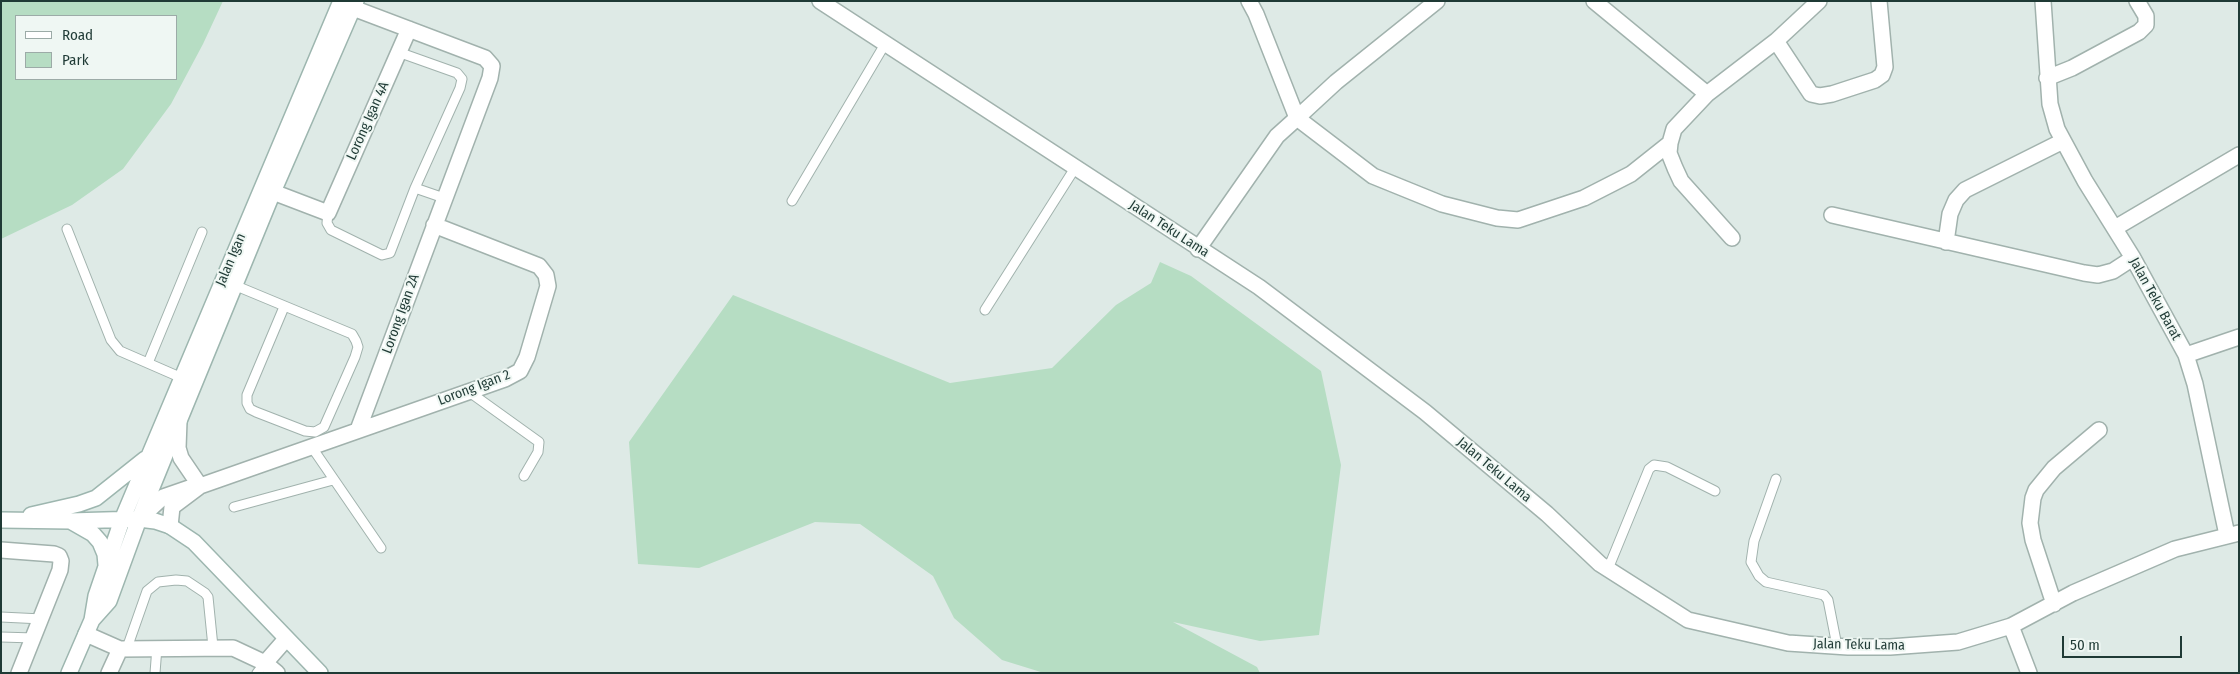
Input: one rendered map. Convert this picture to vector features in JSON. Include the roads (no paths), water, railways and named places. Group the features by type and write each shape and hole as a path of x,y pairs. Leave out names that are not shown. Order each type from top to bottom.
{"street":[{"name":"Jalan Teku Lama","path":"820,1 1259,287 1425,412 1547,514 1608,569 1688,620 1788,643 1890,647 1958,642 2010,626 2073,593 2175,549 2233,534"},
{"path":"1249,1 1256,14 1297,118 1372,176 1442,204 1497,218 1518,220 1584,198 1631,174 1670,143"},
{"path":"1198,249 1277,136 1336,82 1437,1"},
{"path":"1594,1 1707,94"},
{"path":"1732,238 1681,181 1669,153 1674,129 1707,94 1776,41 1819,1"},
{"path":"1776,41 1811,94 1820,96 1832,94 1874,80 1882,75 1885,67 1879,1"},
{"name":"Jalan Teku Barat","path":"2042,1 2047,78 2050,104 2056,129 2085,181 2115,228 2186,355 2233,534"},
{"path":"2047,78 2072,68 2139,32 2146,25 2146,16 2136,1"},
{"path":"350,4 408,29"},
{"name":"Jalan Igan","path":"89,627 109,601 138,519 350,4"},
{"name":"Jalan Igan","path":"89,627 96,596 122,520 150,452 350,4"},
{"name":"Lorong Igan 4A","path":"328,213 408,29"},
{"name":"Lorong Igan 2A","path":"358,430 490,78 492,66 485,58 408,29"},
{"path":"1946,242 1950,214 1956,200 1965,190 2063,141"},
{"path":"2115,228 2239,155"},
{"path":"273,192 328,213"},
{"path":"1832,215 2098,275 2113,271 2132,258"},
{"name":"Lorong Igan 2","path":"200,486 505,379 520,371 527,357 548,286 546,275 539,266 434,225"},
{"path":"2186,355 2239,337"},
{"path":"179,420 178,448 180,458 200,486"},
{"path":"2054,604 2033,540 2030,524 2033,498 2036,490 2054,468 2099,430"},
{"path":"6,520 79,504 96,498 142,462 150,452"},
{"path":"138,519 163,497 200,486"},
{"path":"170,526 172,507 200,486"},
{"path":"6,520 138,519 155,521 170,526 194,542 320,673"},
{"path":"70,521 93,534 100,542 105,554 106,567"},
{"path":"1,550 54,554 59,556 62,566 19,673"},
{"path":"2010,626 2029,673"},
{"path":"69,673 89,627 124,648 157,647 239,650 266,669 286,639"},
{"path":"109,673 124,648"}],"lane":[{"path":"792,201 885,44"},
{"path":"328,213 327,223 331,230 382,255 390,253 415,188 460,88 462,79 457,73 398,52"},
{"path":"985,310 1075,168"},
{"path":"415,188 444,198"},
{"path":"66,229 111,340 120,350 182,378"},
{"path":"148,363 202,232"},
{"path":"234,285 352,334 358,346 324,427 315,432 305,431 256,412 250,409 247,404 247,395 284,307"},
{"path":"468,391 539,442 538,452 524,476"},
{"path":"311,446 381,548"},
{"path":"1608,569 1650,469 1654,466 1667,466 1715,491"},
{"path":"1776,479 1754,541 1751,562 1759,576 1766,582 1824,595 1828,600 1836,646"},
{"path":"234,507 333,480"},
{"path":"124,648 147,590 158,582 176,580 187,582 205,593 208,598 213,648"},
{"path":"1,617 42,619"},
{"path":"1,637 34,638"},
{"path":"155,673 157,647"}]}
